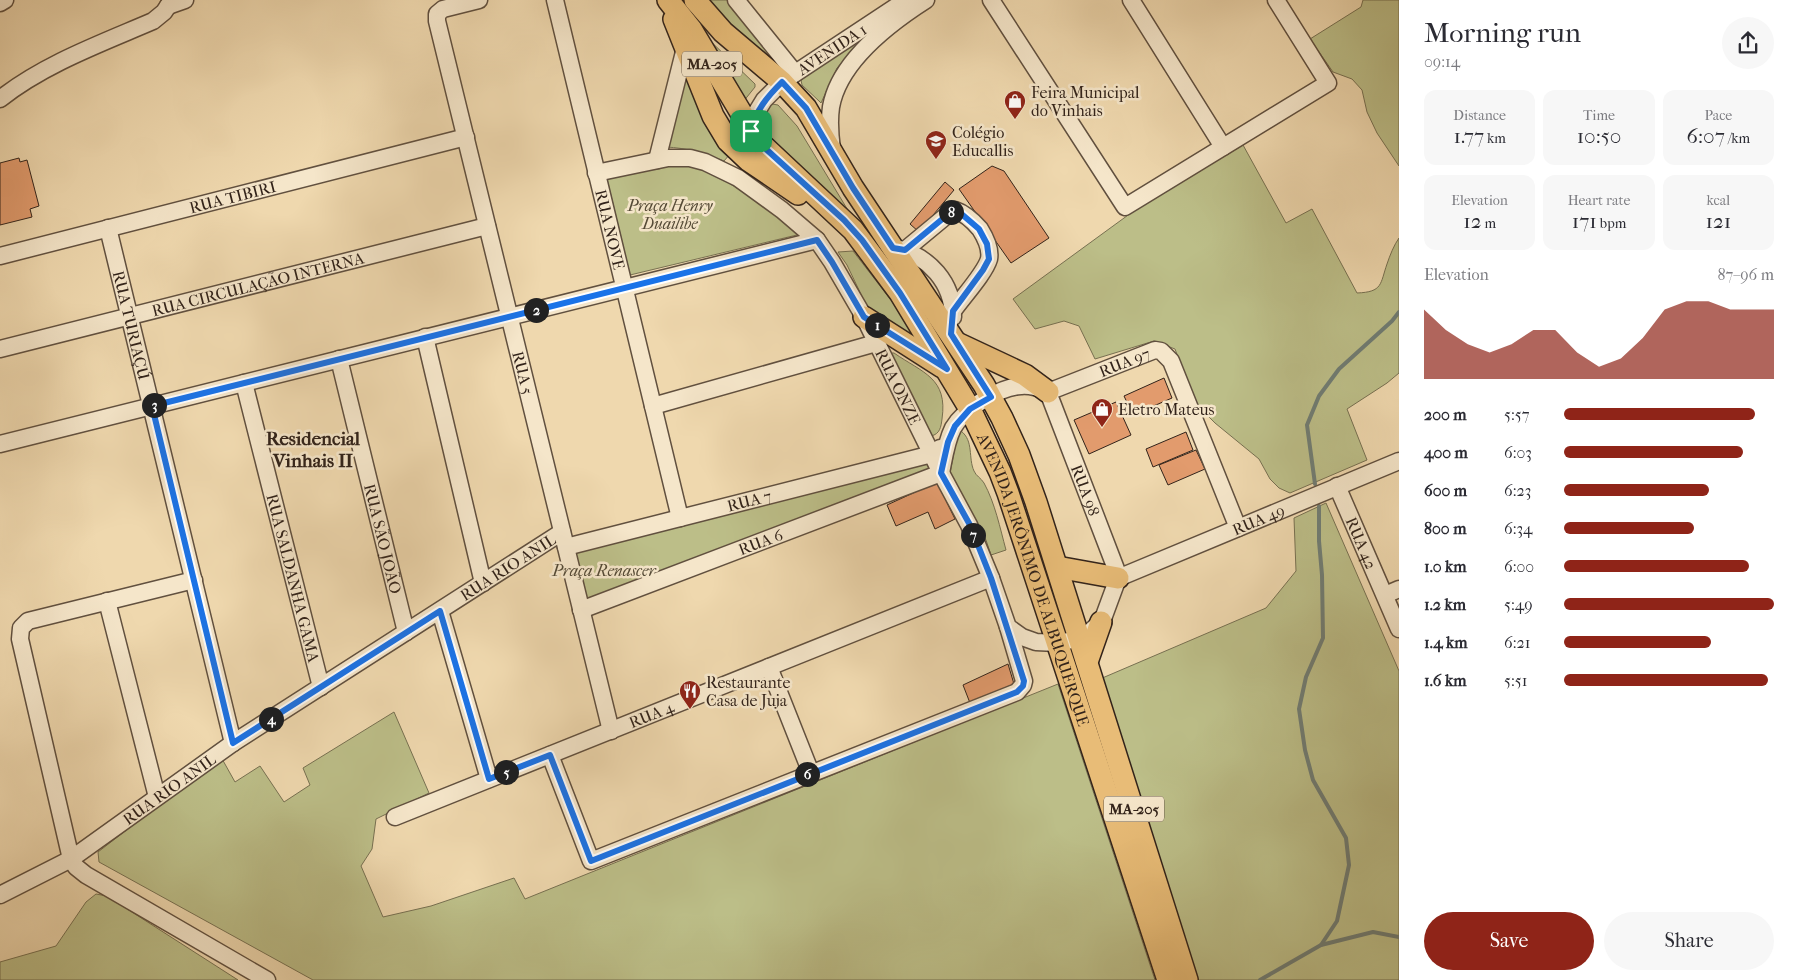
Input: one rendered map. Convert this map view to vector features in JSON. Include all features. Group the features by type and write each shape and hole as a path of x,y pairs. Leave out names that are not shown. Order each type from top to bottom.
{"main road":[{"path":"667,0 713,116 728,141 748,160 780,181 831,222 900,293"},
{"name":"AVENIDA JERÔNIMO DE ALBUQUERQUE","path":"667,0 691,29 751,131 767,150 854,230 900,293 970,409 1008,493 1168,980"},
{"name":"AVENIDA JERÔNIMO DE ALBUQUERQUE","path":"696,1 727,36 789,78 853,188 899,249 991,397 1019,455 1057,567 1188,980"},
{"path":"864,317 947,369"},
{"path":"954,339 1025,375 1048,392"},
{"path":"1057,567 1118,578"},
{"path":"1087,662 1101,622"}],"street":[{"path":"0,2 6,0"},
{"path":"0,99 44,71 153,21 164,12 166,3 185,0"},
{"name":"RUA 5","path":"479,0 442,9 437,14 437,21 610,731"},
{"name":"RUA NOVE","path":"555,0 680,518"},
{"path":"736,0 789,78"},
{"name":"AVENIDA 1","path":"751,131 756,114 764,100 789,78 900,5 926,0"},
{"path":"991,0 1125,208 1328,83 1276,0"},
{"path":"1131,0 1223,147"},
{"name":"AVENIDA 1","path":"832,154 830,122 832,107 840,81 900,5"},
{"path":"657,160 685,48"},
{"name":"RUA TIBIRI","path":"0,256 466,137"},
{"name":"RUA ONZE","path":"596,173 657,160 679,157 690,158 721,168 738,178 782,210 817,240 864,317 941,473 970,525 991,578 1008,627 1024,681 1023,686 1017,692 811,773"},
{"path":"899,249 955,210 967,217 979,229 987,244 989,259 953,311"},
{"name":"RUA CIRCULAÇÃO INTERNA","path":"0,348 487,226"},
{"name":"RUA TURIAÇÚ","path":"108,228 233,743"},
{"path":"0,444 817,240"},
{"path":"899,249 926,261 942,278 948,289 953,311 954,339"},
{"path":"426,337 483,583"},
{"path":"652,406 876,343"},
{"name":"RUA 97","path":"1048,392 1155,350 1161,351 1171,361 1238,528"},
{"name":"RUA SÃO JOÃO","path":"339,359 406,632"},
{"name":"RUA SALDANHA GAMA","path":"244,383 321,687"},
{"path":"941,473 948,442 955,426 970,409 1012,387 1034,387 1048,392"},
{"name":"RUA 98","path":"1048,392 1113,559 1118,578"},
{"path":"932,454 948,442"},
{"name":"RUA 7","path":"564,540 680,518 932,454"},
{"name":"RUA 49","path":"1118,578 1399,461"},
{"name":"RUA 6","path":"581,610 941,473"},
{"name":"RUA 42","path":"1337,486 1392,592 1399,629"},
{"name":"RUA RIO ANIL","path":"0,895 71,859 233,743 483,583 564,540"},
{"name":"RUA 4","path":"396,817 991,578"},
{"path":"1008,627 1030,640 1057,643 1079,638 1090,632 1101,622 1118,578"},
{"path":"194,580 28,621 20,628 20,639 71,859 76,866 86,875 267,980"},
{"path":"107,601 157,797"},
{"path":"440,611 489,779"},
{"path":"550,755 591,861 811,773 769,667"}],"green space":[{"path":"704,0 728,0 779,64 778,70"},
{"path":"1363,0 1399,0 1399,166 1377,133 1367,112 1362,90 1352,79 1333,72 1310,39 1361,7"},
{"path":"703,34 755,84 755,87 743,102"},
{"path":"862,37 864,39 837,68 821,103 802,85 801,80"},
{"path":"686,75 709,127 730,154 724,161 695,151 666,147"},
{"path":"772,104 778,105 797,126 849,212 768,138 762,120 765,112"},
{"path":"1243,145 1286,223 1312,209 1357,293 1372,291 1379,286 1399,238 1399,373 1347,409 1367,460 1290,493 1279,488 1270,479 1259,459 1215,423 1195,403 1175,349 1154,341 1095,359 1079,326 1064,321 1035,329 1013,299 1135,210"},
{"name":"Praça Henry Duailibe","path":"665,165 692,167 719,178 734,186 801,234 630,275 607,179"},
{"path":"853,251 894,304 919,341 868,309 847,265 838,252"},
{"path":"889,353 894,353 924,372 937,385 943,405 940,430 936,434 931,436"},
{"path":"961,431 968,440 974,471 984,483 991,499 1006,550 991,555 986,540 953,482 950,473 957,437"},
{"name":"Praça Renascer","path":"927,462 930,468 586,606 569,552"},
{"path":"1326,503 1399,671 1399,980 1195,980 1100,679 1266,608 1296,571 1294,518"},
{"path":"1058,684 1155,980 313,980 99,862 98,852 221,757 235,782 260,766 284,802 310,785 303,768 394,712 429,793 376,819 372,849 361,866 383,917 431,906 514,878 525,899"},
{"path":"96,894 107,896 238,980 0,980 0,962 56,946 86,902"}],"building":[{"path":"19,158 20,162 27,160 39,206 30,209 32,217 0,225 0,163"},
{"path":"992,166 1004,171 1049,238 1011,263 959,189"},
{"path":"945,182 954,190 919,232 910,224"},
{"path":"1164,378 1172,398 1133,415 1124,396"},
{"name":"Eletro Mateus","path":"1116,402 1131,435 1089,454 1074,420"},
{"path":"1186,432 1193,450 1153,467 1146,449"},
{"path":"1196,450 1205,469 1168,485 1159,465"},
{"path":"937,482 955,519 935,529 928,512 896,526 887,505"},
{"path":"1008,664 1014,684 970,703 963,685"}],"waterway":[{"path":"1315,484 1307,425 1319,396 1339,369 1392,321 1399,312"},
{"path":"1319,506 1323,638 1306,677 1299,709 1305,750 1313,780 1346,838 1349,865 1337,921 1321,945"},
{"path":"1260,980 1321,945 1373,932 1399,937"}],"place":[{"name":"Feira Municipal do Vinhais","path":"1015,120"},
{"name":"Colégio Educallis","path":"936,160"},
{"name":"Eletro Mateus","path":"1102,428"},
{"name":"Restaurante Casa de Juja","path":"690,710"}],"district":[{"name":"Residencial Vinhais II","path":"313,450"}],"route":[{"path":"782,82 806,108 853,188 893,248 905,250 955,210 976,225 987,244 989,259 953,311 951,334 991,397 970,409 955,426 948,442 941,473 970,525 991,578 1024,681 1021,689 591,861 550,755 489,779 440,611 233,743 152,406 817,240 864,317 947,369 900,293 854,230 767,150 751,131 756,114 764,100 782,82"}]}
